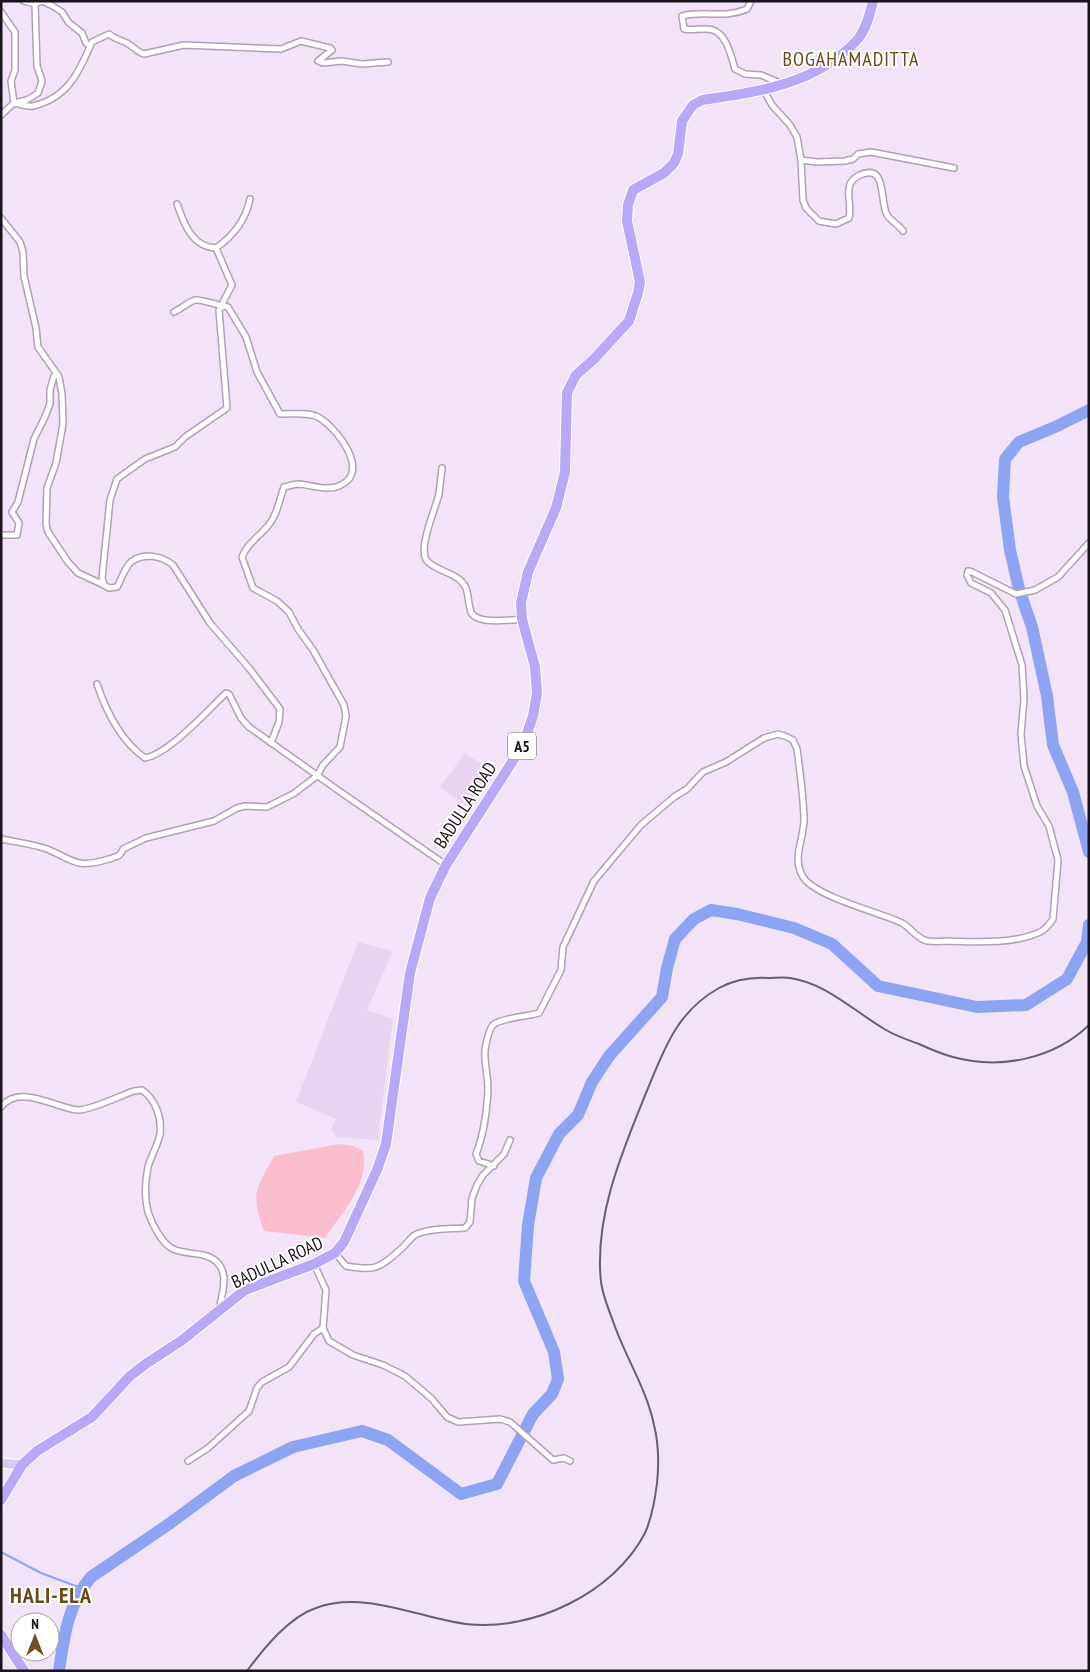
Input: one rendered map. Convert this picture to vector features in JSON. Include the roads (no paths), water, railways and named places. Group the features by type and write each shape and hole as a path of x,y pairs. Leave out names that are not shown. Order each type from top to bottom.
{"highway":[{"name":"BADULLA ROAD","path":"1,1500 22,1465 37,1451 92,1417 130,1376 147,1363 180,1342 245,1290 314,1264 335,1253 344,1242 373,1179 386,1144 410,973 430,898 446,865 523,744 533,716 537,693 535,667 522,619 521,603 528,572 556,508 565,472 567,393 576,375 593,360 629,321 638,293 640,282 627,221 628,205 634,190 664,172 674,163 678,154 682,121 693,105 702,100 764,91 786,84 829,64 858,39 870,17 873,1"},
{"path":"1,1635 24,1671"}],"main road":[{"path":"1,1463 22,1465"}],"street":[{"path":"24,1 35,4 42,1 62,12 69,23 82,33 86,43 90,46"},
{"path":"751,1 747,10 736,14 690,14 682,16 682,24 684,29 712,30 719,35 729,47 735,69 745,74 761,74 776,82 786,84"},
{"path":"1,115 14,103 27,100 38,94 42,81 37,66 35,4"},
{"path":"1,12 15,32 15,70 11,81 14,103"},
{"path":"14,103 32,106 60,95 80,70 92,42 109,34 115,39 128,44 139,53 144,54 184,45 280,49 302,40 332,50 318,61 323,63 342,61 362,64 388,62"},
{"path":"764,91 772,105 790,125 797,137 801,160 803,200 806,208 819,221 836,224 849,218 851,212 849,186 853,178 866,172 875,174 880,179 888,217 898,223 903,231"},
{"path":"801,160 817,162 845,161 853,159 858,154 871,152 954,168"},
{"path":"178,204 181,216 192,237 207,247 216,248 229,238 240,223 248,211 250,199"},
{"path":"1,218 20,242 23,252 24,276 36,328 38,347 59,377 62,394 63,424 56,463 47,488 46,524 48,532 68,562 78,573 109,588 117,587 130,562 140,558 154,556 165,558 173,565 210,623 249,668 280,709 279,722 271,743"},
{"path":"104,585 102,578 110,500 117,479 145,459 175,446 227,408 218,310 223,306 223,302 232,285 216,248"},
{"path":"1,839 46,849 80,864 91,864 117,857 122,854 123,849 146,838 206,823 237,808 245,806 267,807 293,794 317,776 323,765 340,747 346,716 344,704 313,650 298,629 290,612 277,601 253,588 242,556 246,548 268,526 274,516 284,487 297,484 320,488 340,486 349,480 353,471 353,462 343,442 330,425 309,414 280,414 257,372 246,337 228,307 198,300 174,312"},
{"path":"1,535 17,535 20,523 12,512 18,502 34,438 50,404 50,390 54,376 57,374"},
{"path":"442,468 438,495 425,540 427,561 459,579 465,586 475,617 489,621 522,619"},
{"path":"494,1166 479,1161 476,1154 482,1140 488,1088 485,1049 491,1027 494,1024 539,1013 560,970 562,947 594,881 641,825 674,797 687,789 703,772 726,762 764,738 778,734 785,736 793,740 797,749 804,820 797,857 799,868 804,878 814,887 850,904 903,924 926,941 985,942 1015,939 1039,933 1048,928 1053,919 1058,860 1049,826 1037,806 1024,766 1021,734 1024,698 1022,665 1005,610 991,593 971,583 967,575 968,571 1016,594 1035,590 1058,577 1089,543"},
{"path":"97,684 119,730 136,752 145,758 155,756 178,738 226,694 229,694 241,718 249,727 446,865"},
{"path":"1,1107 6,1101 22,1097 32,1097 58,1106 81,1110 134,1091 142,1090 149,1095 155,1103 160,1134 148,1166 145,1190 147,1209 151,1222 159,1235 172,1249 207,1256 218,1263 223,1272 225,1285 219,1310"},
{"path":"335,1253 346,1266 366,1270 376,1268 402,1248 415,1235 425,1232 465,1228 470,1222 472,1198 478,1184 504,1154 510,1140"},
{"path":"314,1264 326,1290 323,1328 329,1341 353,1355 383,1365 406,1376 432,1399 447,1417 458,1422 500,1419 510,1422 553,1460 564,1458 570,1461"},
{"path":"188,1461 208,1448 249,1411 257,1388 262,1382 290,1367 314,1334 323,1328"}],"waterway":[{"path":"1089,410 1019,442 1005,459 1003,497 1010,550 1019,589 1032,627 1047,696 1053,745 1073,792 1089,852"},
{"path":"59,1671 65,1633 72,1609 83,1587 91,1577 169,1524 234,1476 293,1447 362,1431 388,1440 461,1494 497,1484 533,1414 552,1394 558,1379 554,1352 524,1281 528,1225 536,1178 559,1134 578,1115 592,1082 609,1056 662,997 675,939 694,919 711,910 737,914 794,928 832,944 878,986 977,1007 1026,1005 1067,979 1087,942 1089,925"},
{"path":"1,1552 41,1573 81,1588"}],"railway":[{"path":"247,1671 278,1634 296,1618 316,1608 334,1603 353,1602 391,1607 466,1624 491,1625 517,1622 543,1615 569,1604 613,1574 631,1554 645,1533 651,1515 657,1483 658,1447 651,1412 619,1337 603,1293 600,1258 602,1233 606,1209 619,1162 659,1062 673,1033 682,1020 704,998 725,985 743,980 790,978 803,981 828,992 874,1023 898,1036 949,1056 971,1061 1007,1062 1026,1059 1060,1046 1075,1037 1089,1025"}],"district":[{"name":"BOGAHAMADITTA","path":"851,59"},
{"name":"HALI-ELA","path":"51,1595"}]}
